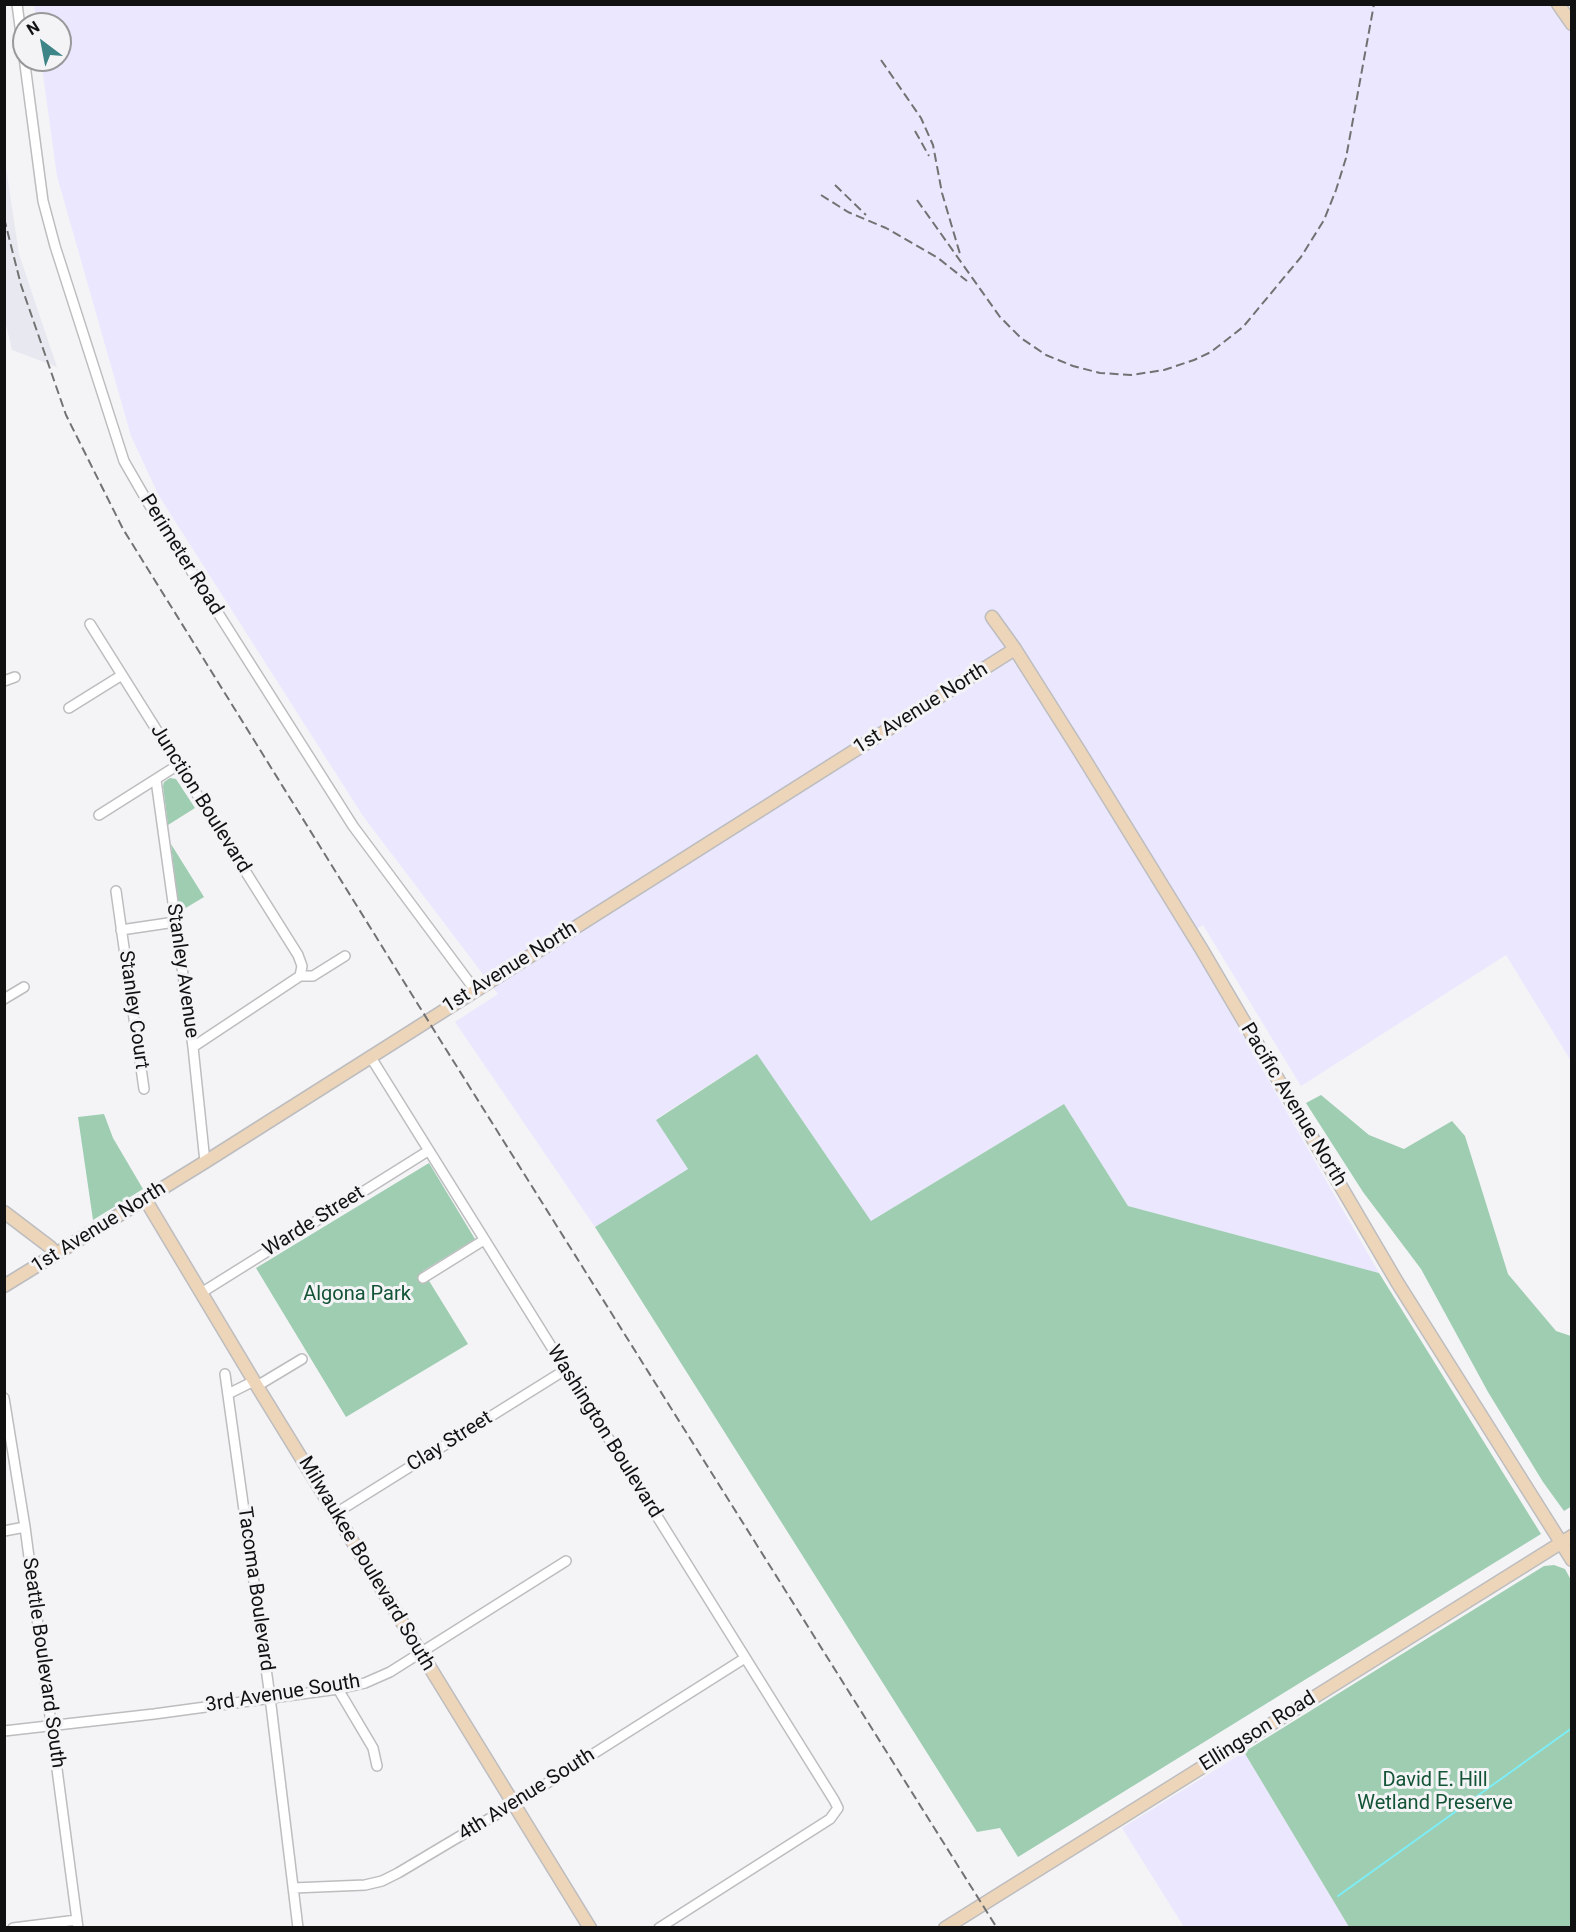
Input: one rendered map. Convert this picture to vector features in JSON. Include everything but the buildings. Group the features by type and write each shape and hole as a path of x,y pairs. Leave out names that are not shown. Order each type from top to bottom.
{"street":[{"name":"Perimeter Road","path":"17,4 43,201 55,246 124,461 353,826 475,990"},
{"path":"1558,4 1572,24"},
{"name":"Pacific Avenue North","path":"992,617 1080,752 1202,950 1397,1282 1566,1539 1572,1560"},
{"name":"Junction Boulevard","path":"90,624 298,955 302,966 300,976"},
{"name":"1st Avenue North","path":"4,1286 205,1162 1015,649"},
{"path":"69,708 122,675"},
{"path":"4,681 15,677"},
{"path":"99,815 178,765"},
{"name":"Stanley Avenue","path":"156,780 193,1047 205,1162"},
{"name":"Stanley Court","path":"116,891 144,1089"},
{"name":"Stanley Court","path":"121,930 175,922"},
{"path":"193,1047 300,976 313,975 345,956"},
{"path":"4,999 24,987"},
{"name":"Washington Boulevard","path":"370,1056 838,1808 830,1820 659,1928"},
{"name":"Warde Street","path":"201,1293 428,1152"},
{"name":"Milwaukee Boulevard South","path":"145,1198 256,1384 590,1928"},
{"path":"4,1212 50,1246 57,1254"},
{"path":"423,1278 484,1240"},
{"path":"228,1394 256,1384 302,1359"},
{"name":"Clay Street","path":"336,1513 565,1370"},
{"name":"Tacoma Boulevard","path":"225,1374 270,1696 298,1928"},
{"name":"Seattle Boulevard South","path":"4,1398 25,1527 78,1924"},
{"path":"4,1531 25,1527"},
{"name":"Ellingson Road","path":"945,1928 1566,1539"},
{"name":"3rd Avenue South","path":"4,1731 51,1727 270,1696 338,1689 365,1683 378,1678 421,1652 566,1561"},
{"name":"4th Avenue South","path":"294,1888 349,1887 382,1881 414,1865 745,1658"},
{"path":"338,1689 373,1748 377,1766"},
{"path":"13,1928 78,1924"}],"shaded area":[{"path":"34,5 1565,5 1572,15 1571,1061 1506,955 1301,1086 1203,925 1186,936 1379,1273 1128,1206 1064,1104 871,1221 757,1054 656,1119 688,1169 595,1227 455,1022 498,994 363,816 159,496 131,436 57,176 43,72 72,72 72,12 35,12"},
{"path":"5,161 19,254 57,367 12,350 4,316"},
{"path":"1244,1752 1349,1927 1184,1927 1122,1828"}],"green space":[{"path":"170,778 176,779 195,808 168,825 163,786 164,782"},
{"path":"171,844 204,897 179,912"},
{"path":"757,1054 871,1221 1064,1104 1128,1206 1379,1273 1541,1534 1018,1857 1000,1828 977,1832 595,1227 688,1169 656,1120"},
{"path":"1321,1095 1369,1135 1404,1149 1452,1121 1465,1136 1508,1274 1556,1331 1571,1336 1572,1506 1564,1511 1543,1482 1488,1392 1421,1269 1363,1192 1306,1103"},
{"path":"104,1114 113,1138 143,1189 93,1220 78,1117"},
{"name":"Algona Park","path":"429,1163 475,1239 423,1271 468,1344 346,1417 256,1268"},
{"name":"David E. Hill Wetland Preserve","path":"1554,1565 1565,1569 1571,1580 1571,1927 1349,1927 1244,1752 1544,1566"}],"waterway":[{"path":"1338,1896 1572,1728"}],"railway":[{"path":"917,200 1000,317 1021,338 1046,355 1073,366 1100,373 1131,375 1164,370 1194,360 1211,352 1243,327 1301,257 1324,220 1346,158 1374,4"},
{"path":"881,60 921,118 933,145 942,193 960,254"},
{"path":"915,131 929,156"},
{"path":"835,185 866,215"},
{"path":"821,195 848,212 886,228 938,258 967,281"},
{"path":"4,218 21,285 66,415 123,529 997,1928"}]}
